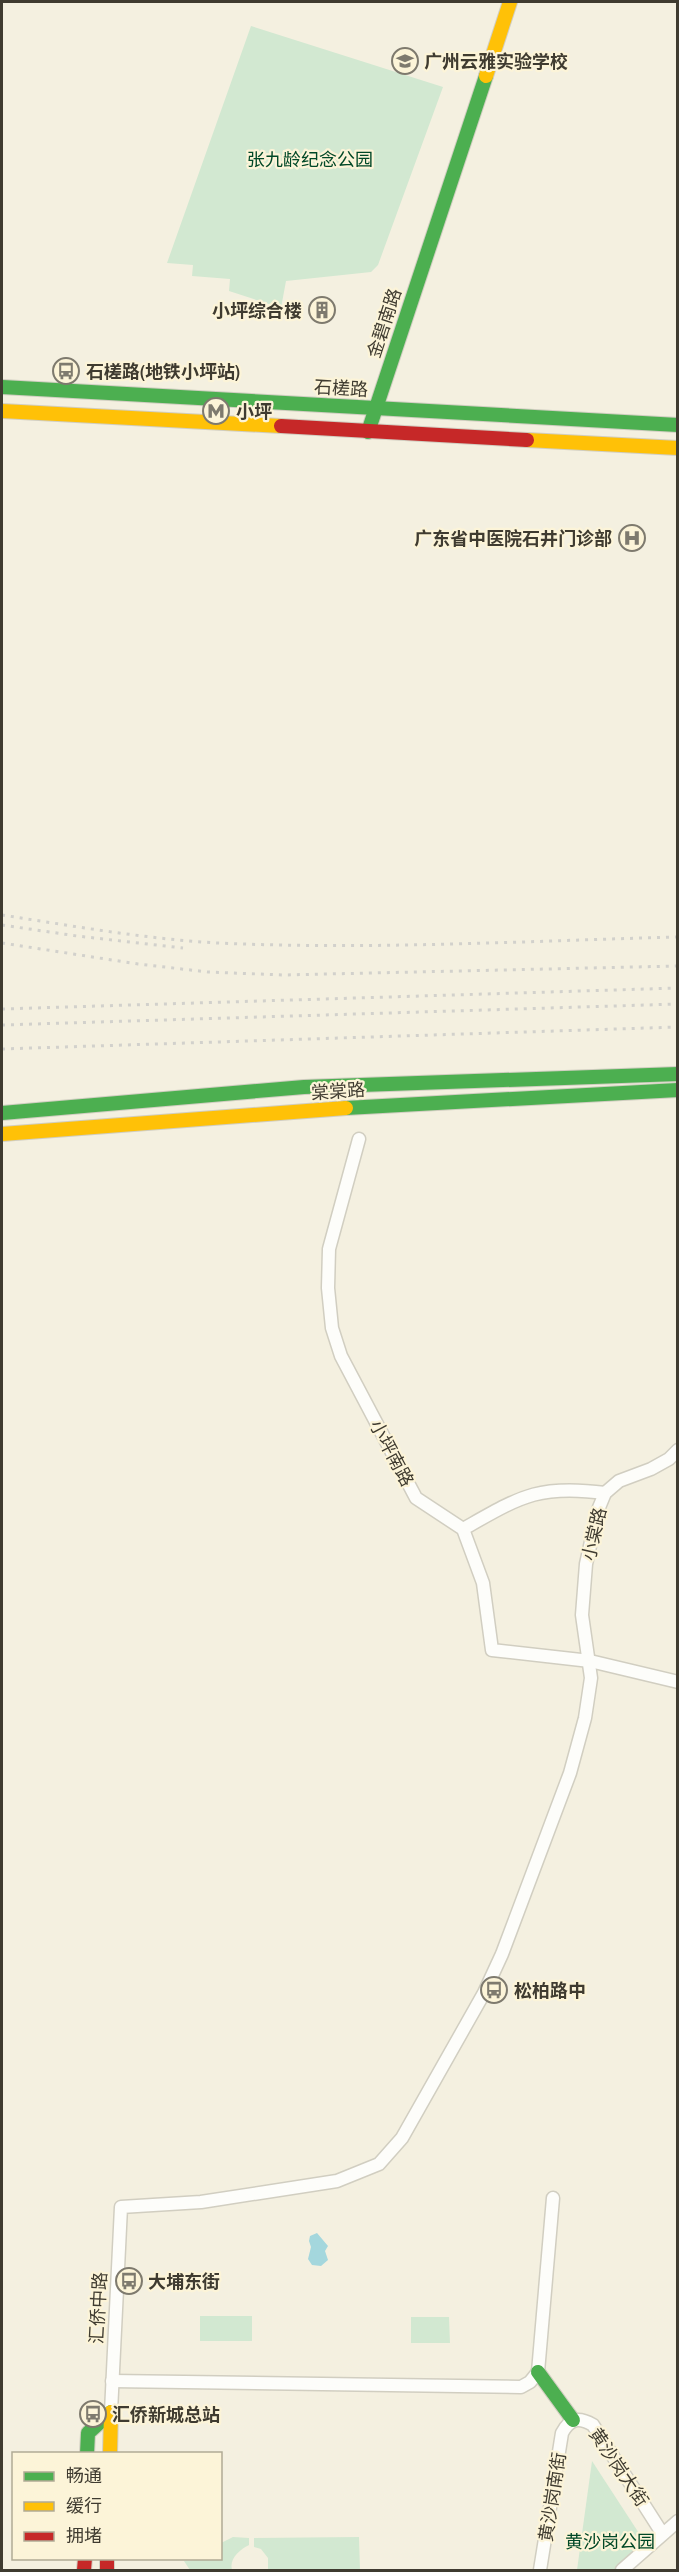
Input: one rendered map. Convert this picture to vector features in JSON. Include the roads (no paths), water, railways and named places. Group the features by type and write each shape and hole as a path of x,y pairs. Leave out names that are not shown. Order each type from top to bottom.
{"street":[{"name":"金碧南路","path":"368,432 370,407 499,2"},
{"name":"金碧南路","path":"370,407 510,2"},
{"name":"石槎路","path":"2,387 678,425"},
{"path":"2,411 678,448"},
{"name":"棠棠路","path":"2,1113 304,1087 678,1074"},
{"path":"2,1125 290,1098 391,1083"},
{"name":"棠棠路","path":"2,1134 341,1108 678,1090"},
{"name":"小坪南路","path":"360,1139 329,1249 328,1288 332,1328 341,1356 416,1498 463,1529"},
{"name":"小棠路","path":"121,2207 201,2202 336,2181 379,2164 391,2153 416,2115 484,1993 502,1954 570,1773 588,1701 590,1661 582,1615 586,1564 598,1510 605,1494 619,1481 651,1469 669,1459 678,1450"},
{"path":"605,1494 574,1489 548,1490 524,1496 463,1529 483,1583 492,1650 590,1661 678,1682"},
{"path":"112,2381 521,2387 530,2382 538,2372 553,2198"},
{"name":"汇侨中路","path":"110,2452 121,2207"},
{"path":"538,2372 570,2422"},
{"path":"87,2452 88,2433 111,2412"},
{"name":"黄沙岗大街","path":"570,2422 583,2419 593,2425 662,2533"},
{"name":"黄沙岗南街","path":"540,2571 562,2433 570,2422"},
{"path":"622,2571 678,2521"}],"water":[{"path":"317,2233 328,2246 325,2251 328,2260 321,2266 312,2265 308,2259 311,2247 310,2236"}],"railway":[{"path":"2,915 164,938 275,945 448,944 678,937"},
{"path":"2,925 183,948"},
{"path":"2,943 138,964 208,972 283,975 678,966"},
{"path":"2,1009 678,988"},
{"path":"2,1025 678,1004"},
{"path":"2,1049 678,1027"}],"place":[{"name":"广州云雅实验学校","path":"405,61"},
{"name":"小坪综合楼","path":"322,310"},
{"name":"石槎路(地铁小坪站)","path":"66,371"},
{"name":"小坪","path":"216,411"},
{"name":"广东省中医院石井门诊部","path":"632,538"},
{"name":"松柏路中","path":"494,1990"},
{"name":"大埔东街","path":"129,2281"},
{"name":"汇侨新城总站","path":"93,2414"}],"park label":[{"name":"张九龄纪念公园","path":"310,159"},
{"name":"黄沙岗公园","path":"610,2541"}]}
